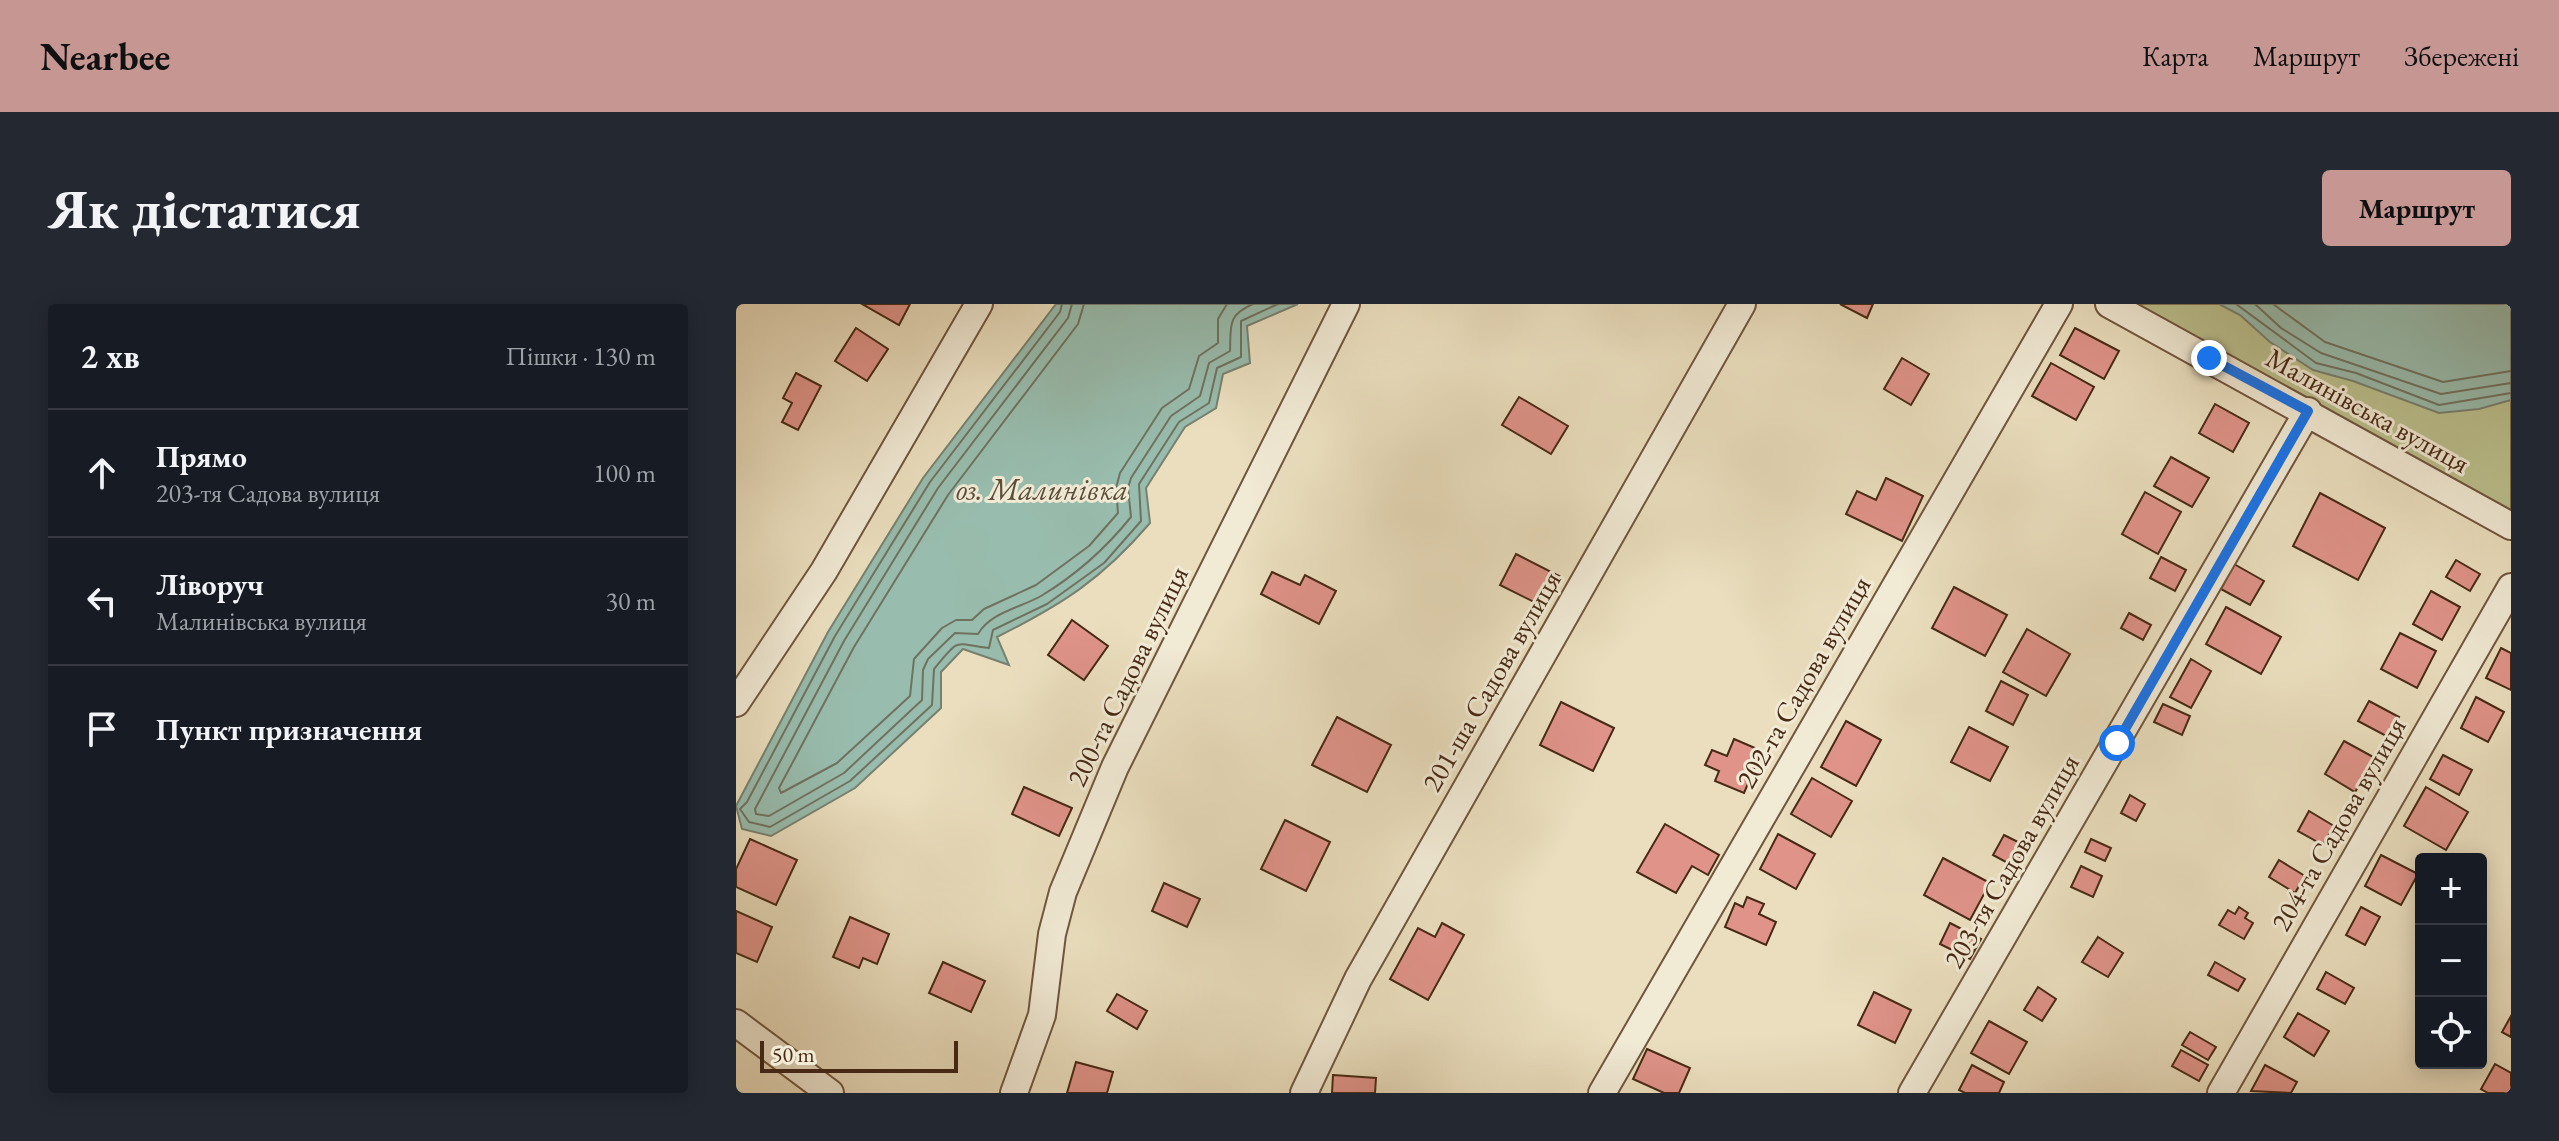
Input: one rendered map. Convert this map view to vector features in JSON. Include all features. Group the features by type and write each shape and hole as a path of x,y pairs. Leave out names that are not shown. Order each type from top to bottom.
{"street":[{"path":"736,703 824,571 979,304"},
{"name":"200-та Садова вулиця","path":"1014,1093 1042,1015 1052,934 1063,892 1115,767 1346,304"},
{"name":"201-ша Садова вулиця","path":"1304,1093 1358,979 1742,304"},
{"name":"202-га Садова вулиця","path":"1602,1093 2059,304"},
{"name":"Малинівська вулиця","path":"2109,304 2308,411 2511,526"},
{"name":"203-тя Садова вулиця","path":"1912,1093 2308,411"},
{"name":"204-та Садова вулиця","path":"2221,1093 2511,587"},
{"path":"736,1023 830,1093"}],"green space":[{"path":"2135,304 2511,304 2511,512"}],"water":[{"name":"оз. Малинівка","path":"1056,304 1298,304 1247,326 1250,363 1223,374 1216,408 1185,427 1146,488 1150,523 1132,543 1080,589 997,637 1009,665 963,649 941,672 941,708 855,788 771,836 742,829 736,806 828,632 923,478"},
{"path":"2219,304 2511,304 2511,400 2479,409 2439,413 2353,381 2313,370 2270,342 2240,315"}],"building":[{"path":"862,304 910,304 899,325"},
{"path":"1840,304 1873,304 1867,318"},
{"path":"856,328 888,349 867,381 835,361"},
{"path":"2075,328 2119,351 2104,379 2060,355"},
{"path":"1902,358 1929,374 1911,405 1884,389"},
{"path":"2051,363 2094,387 2076,420 2032,396"},
{"path":"796,373 821,386 798,430 782,422 792,403 783,398"},
{"path":"1519,397 1568,426 1551,454 1502,425"},
{"path":"2215,404 2249,423 2233,452 2199,433"},
{"path":"2171,457 2209,478 2192,507 2154,486"},
{"path":"1886,478 1923,496 1902,541 1846,514 1857,491 1876,500"},
{"path":"2145,492 2181,512 2158,554 2122,534"},
{"path":"2320,493 2385,528 2358,580 2293,546"},
{"path":"1516,554 1561,577 1546,608 1500,585"},
{"path":"2161,557 2186,570 2175,591 2150,578"},
{"path":"2456,560 2480,574 2470,591 2446,577"},
{"path":"2234,564 2264,581 2250,605 2221,589"},
{"path":"1272,572 1300,585 1305,575 1336,591 1319,624 1261,594"},
{"path":"1954,587 2007,615 1985,656 1932,628"},
{"path":"2431,591 2460,607 2442,640 2413,624"},
{"path":"2226,607 2281,637 2261,674 2206,644"},
{"path":"2129,613 2151,625 2143,640 2121,628"},
{"path":"1072,620 1108,646 1084,680 1048,655"},
{"path":"2027,629 2070,654 2046,696 2003,672"},
{"path":"2400,633 2436,651 2417,688 2381,669"},
{"path":"2501,648 2511,653 2511,690 2486,678"},
{"path":"2191,659 2211,671 2191,708 2170,697"},
{"path":"2001,681 2028,695 2013,725 1986,711"},
{"path":"2476,697 2504,712 2488,742 2461,728"},
{"path":"2369,701 2399,717 2388,737 2358,721"},
{"path":"1561,702 1614,728 1593,771 1540,745"},
{"path":"2163,704 2190,716 2182,735 2154,722"},
{"path":"1337,717 1391,745 1367,792 1312,765"},
{"path":"1846,721 1881,740 1856,786 1821,767"},
{"path":"1969,727 2008,747 1990,781 1951,762"},
{"path":"1734,739 1762,751 1744,793 1715,781 1719,771 1705,765 1712,750 1727,756"},
{"path":"2344,741 2375,758 2355,792 2325,774"},
{"path":"2443,755 2472,770 2459,795 2430,779"},
{"path":"1812,778 1852,801 1831,837 1791,814"},
{"path":"1024,787 1072,808 1059,836 1012,814"},
{"path":"2426,787 2468,812 2446,850 2404,826"},
{"path":"2130,795 2145,804 2136,821 2121,813"},
{"path":"2309,811 2334,826 2323,845 2298,831"},
{"path":"1285,820 1330,842 1306,891 1261,869"},
{"path":"1665,824 1719,855 1708,875 1692,866 1676,893 1637,872"},
{"path":"1778,834 1815,854 1796,889 1760,869"},
{"path":"2004,835 2026,846 2015,867 1993,855"},
{"path":"750,839 797,860 776,905 736,887 736,869"},
{"path":"2091,839 2111,848 2105,861 2085,852"},
{"path":"2381,855 2415,872 2415,879 2401,905 2365,886"},
{"path":"1943,858 1990,883 1970,920 1924,895"},
{"path":"2279,860 2305,876 2295,893 2269,877"},
{"path":"2081,866 2102,876 2093,897 2071,887"},
{"path":"1164,883 1200,899 1187,927 1152,911"},
{"path":"1747,897 1764,904 1759,914 1776,922 1766,945 1725,927 1735,903 1743,907"},
{"path":"2239,907 2248,913 2245,918 2253,923 2244,939 2219,925 2228,910 2235,914"},
{"path":"2361,907 2380,917 2365,945 2346,935"},
{"path":"736,911 772,927 757,962 736,953"},
{"path":"850,917 889,934 877,964 863,958 859,968 833,957"},
{"path":"1442,923 1464,935 1428,1000 1390,979 1418,928 1435,937"},
{"path":"1950,923 1981,939 1970,959 1940,944"},
{"path":"2098,937 2123,953 2108,977 2082,962"},
{"path":"943,962 985,981 971,1012 929,993"},
{"path":"2215,962 2245,979 2238,991 2208,975"},
{"path":"2326,972 2354,988 2345,1004 2317,989"},
{"path":"2038,987 2056,999 2042,1021 2024,1010"},
{"path":"1874,992 1911,1010 1895,1043 1858,1025"},
{"path":"1117,994 1147,1011 1137,1029 1107,1011"},
{"path":"2298,1013 2329,1031 2314,1056 2284,1037"},
{"path":"2511,1016 2511,1037 2502,1032"},
{"path":"1989,1021 2027,1042 2009,1074 1971,1053"},
{"path":"2190,1032 2216,1047 2208,1060 2182,1045"},
{"path":"1647,1049 1690,1068 1679,1093 1664,1093 1633,1079"},
{"path":"2181,1050 2208,1065 2199,1081 2172,1066"},
{"path":"1076,1062 1113,1072 1107,1093 1067,1093"},
{"path":"2495,1064 2511,1073 2511,1093 2488,1093 2481,1089"},
{"path":"1972,1065 2004,1082 1999,1093 1965,1093 1959,1090"},
{"path":"2265,1065 2297,1082 2291,1093 2251,1091"},
{"path":"1333,1075 1376,1078 1375,1093 1332,1093"}],"route":[{"path":"2117,743 2308,411 2209,358"}]}
